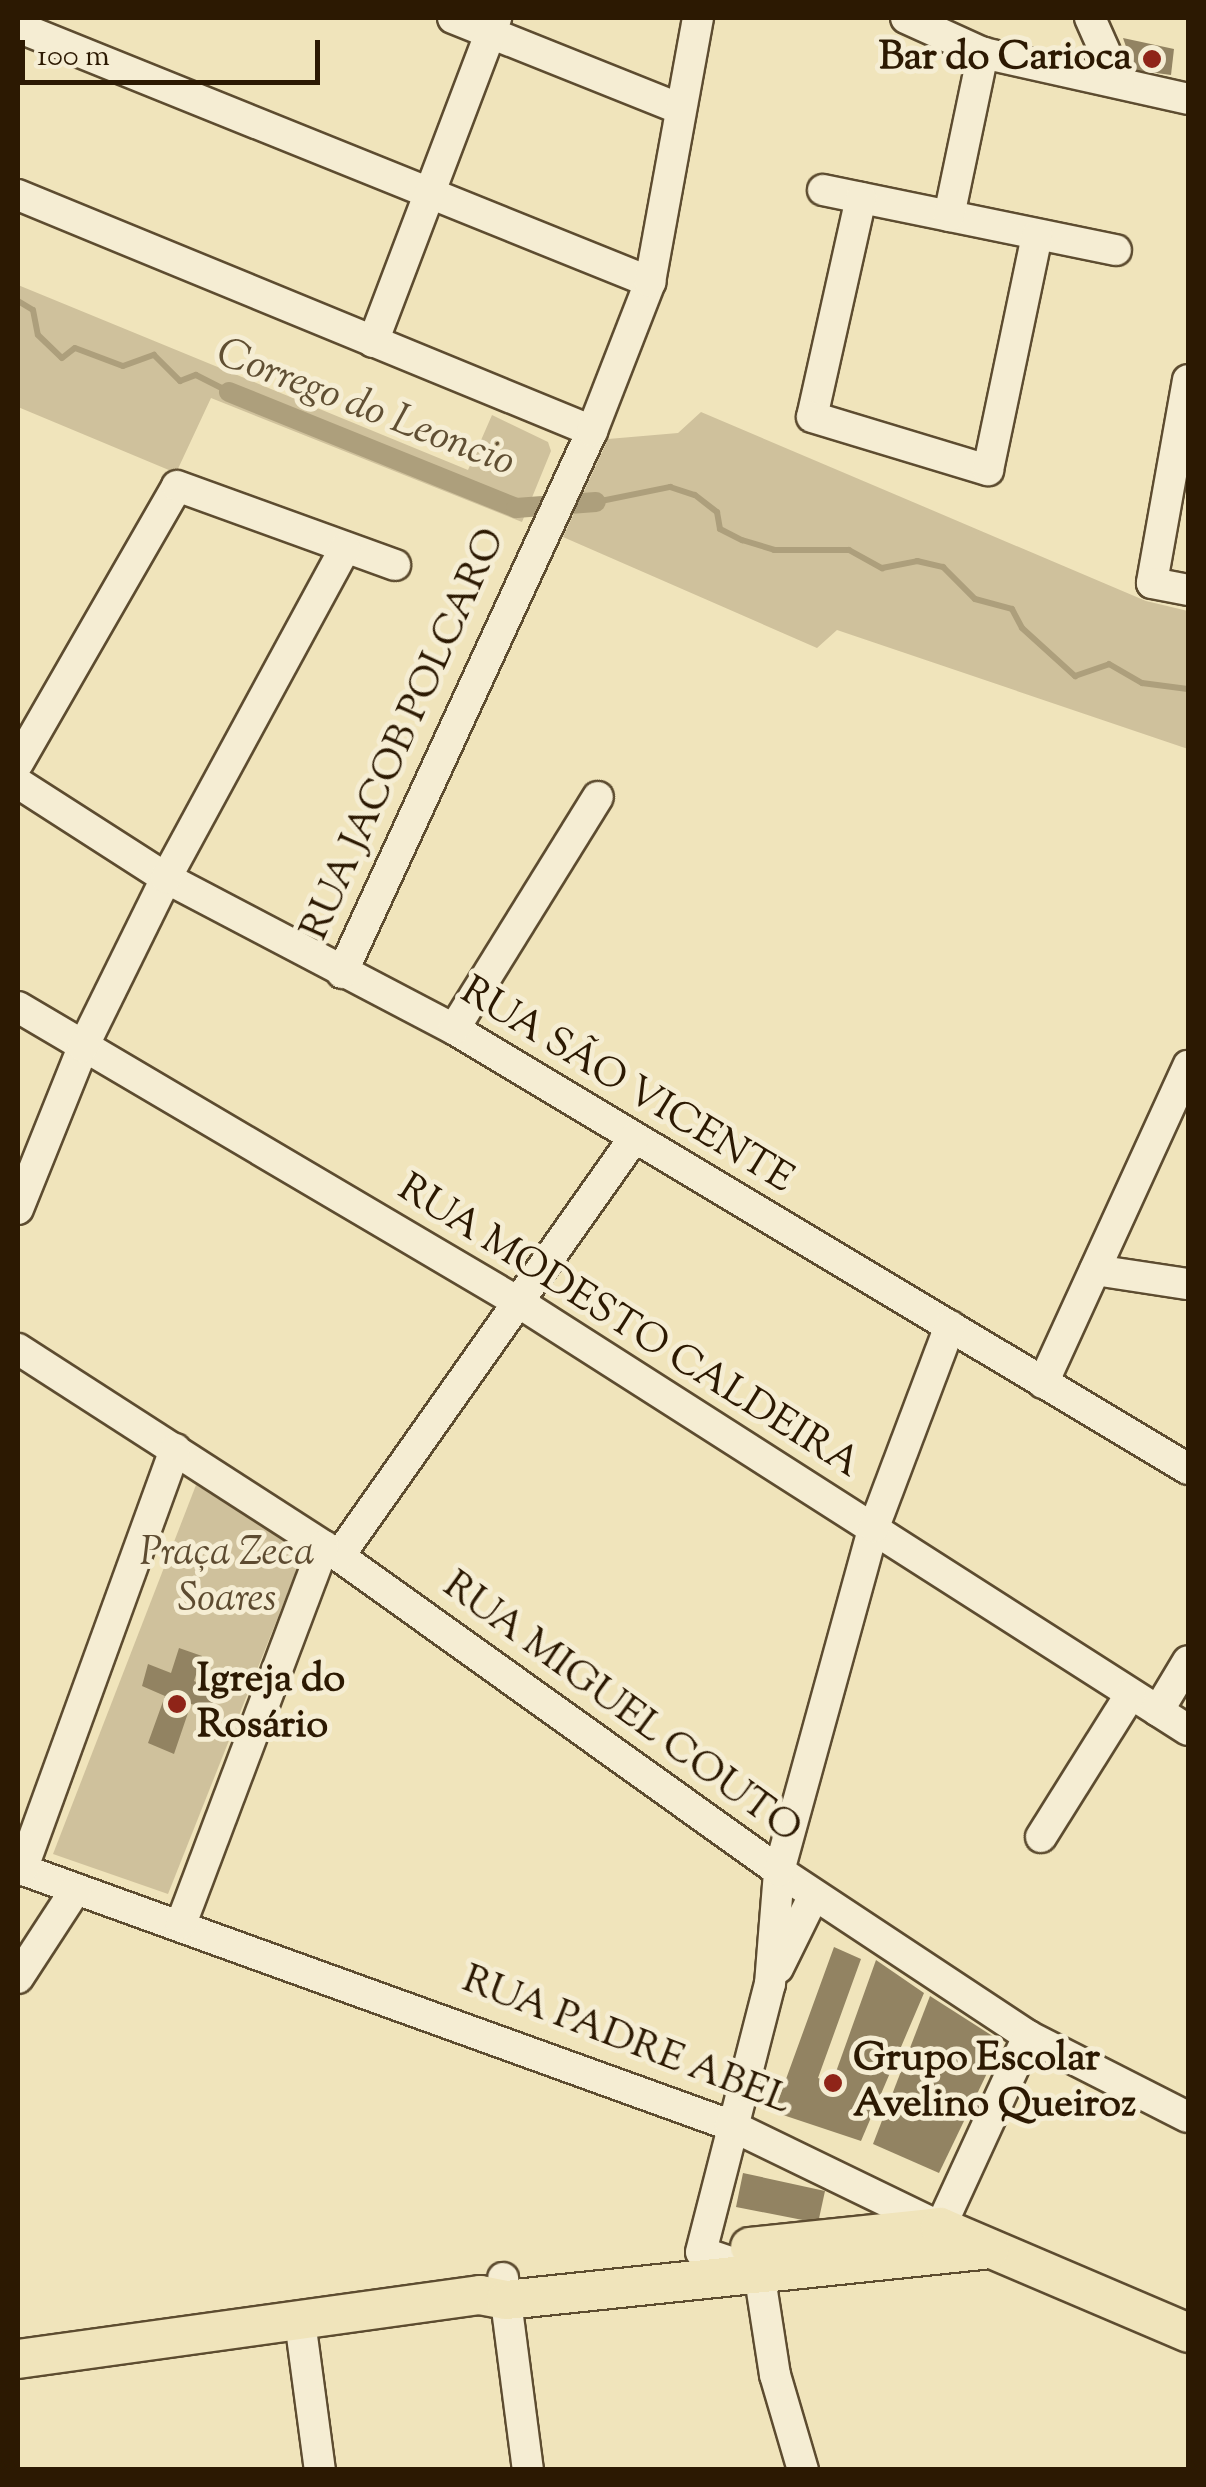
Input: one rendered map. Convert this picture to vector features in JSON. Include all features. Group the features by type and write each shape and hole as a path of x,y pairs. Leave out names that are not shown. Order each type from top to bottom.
{"main road":[{"path":"496,2291 759,2272 934,2241"},
{"path":"18,2359 496,2291 701,2252 934,2241 989,2249 1188,2333"}],"street":[{"path":"453,18 493,26 678,108"},
{"name":"RUA JACOB POLCARO","path":"342,973 542,529 592,431 650,282 678,108 698,18"},
{"path":"906,18 936,28 983,53 1188,99"},
{"path":"1090,18 1119,83"},
{"path":"373,342 493,26"},
{"path":"18,27 650,282"},
{"path":"949,216 983,53"},
{"path":"824,190 1116,250"},
{"path":"18,195 592,431"},
{"path":"860,198 812,417 988,470 1037,235"},
{"path":"1188,380 1152,583 1188,590"},
{"path":"18,763 177,486 395,566"},
{"path":"18,1210 83,1047 166,878 345,549"},
{"name":"RUA SÃO VICENTE","path":"18,783 166,878 454,1029 1188,1470"},
{"path":"454,1029 598,797"},
{"name":"RUA MODESTO CALDEIRA","path":"18,1007 523,1306 1188,1730"},
{"path":"1043,1383 1095,1270 1181,1104 1188,1066"},
{"path":"181,1924 331,1551 523,1306 634,1138"},
{"path":"1095,1270 1188,1284"},
{"path":"770,1984 779,1871 874,1527 950,1326"},
{"name":"RUA MIGUEL COUTO","path":"18,1349 331,1551 779,1871 1028,2036 1188,2117"},
{"path":"20,1870 174,1449"},
{"path":"1158,1711 1188,1661"},
{"path":"1041,1837 1130,1695"},
{"name":"RUA PADRE ABEL","path":"20,1870 181,1924 730,2124 934,2241"},
{"path":"18,1978 76,1889"},
{"path":"803,2470 775,2375 759,2272 701,2252 730,2124 770,1984 814,1894"},
{"path":"934,2241 1028,2036"},
{"path":"496,2291 528,2470"},
{"path":"300,2321 320,2470"}],"green space":[{"path":"18,285 468,470 492,415 548,442 551,451 522,522 211,398 176,473 18,407"},
{"path":"701,412 1146,601 1188,611 1188,749 837,630 817,648 563,537 608,439 678,433"},
{"name":"Praça Zeca Soares","path":"196,1485 305,1549 168,1894 53,1854"}],"building":[{"name":"Bar do Carioca","path":"1123,38 1174,49 1171,75 1134,70"},
{"path":"179,1648 202,1656 194,1681 218,1691 211,1709 191,1704 174,1754 148,1743 165,1696 142,1686 148,1664 171,1673"},
{"path":"834,1947 861,1959 818,2078 832,2083 876,1960 924,1993 861,2141 774,2112"},
{"path":"930,1996 1002,2042 939,2173 873,2144"},
{"path":"743,2173 825,2191 818,2223 736,2207"}],"waterway":[{"name":"Corrego do Leoncio","path":"18,301 33,310 38,335 62,358 75,348 123,366 154,355 180,381 196,375 229,392"},
{"name":"Corrego do Leoncio","path":"229,392 516,508 596,502"},
{"name":"Corrego do Leoncio","path":"596,502 670,487 695,495 717,512 720,529 774,550 849,550 882,568 917,561 943,567 975,599 1012,609 1022,628 1075,676 1109,664 1142,683 1188,689"}],"place":[{"name":"Bar do Carioca","path":"1152,59"},
{"name":"Igreja do Rosário","path":"177,1704"},
{"name":"Grupo Escolar Avelino Queiroz","path":"833,2083"}]}
